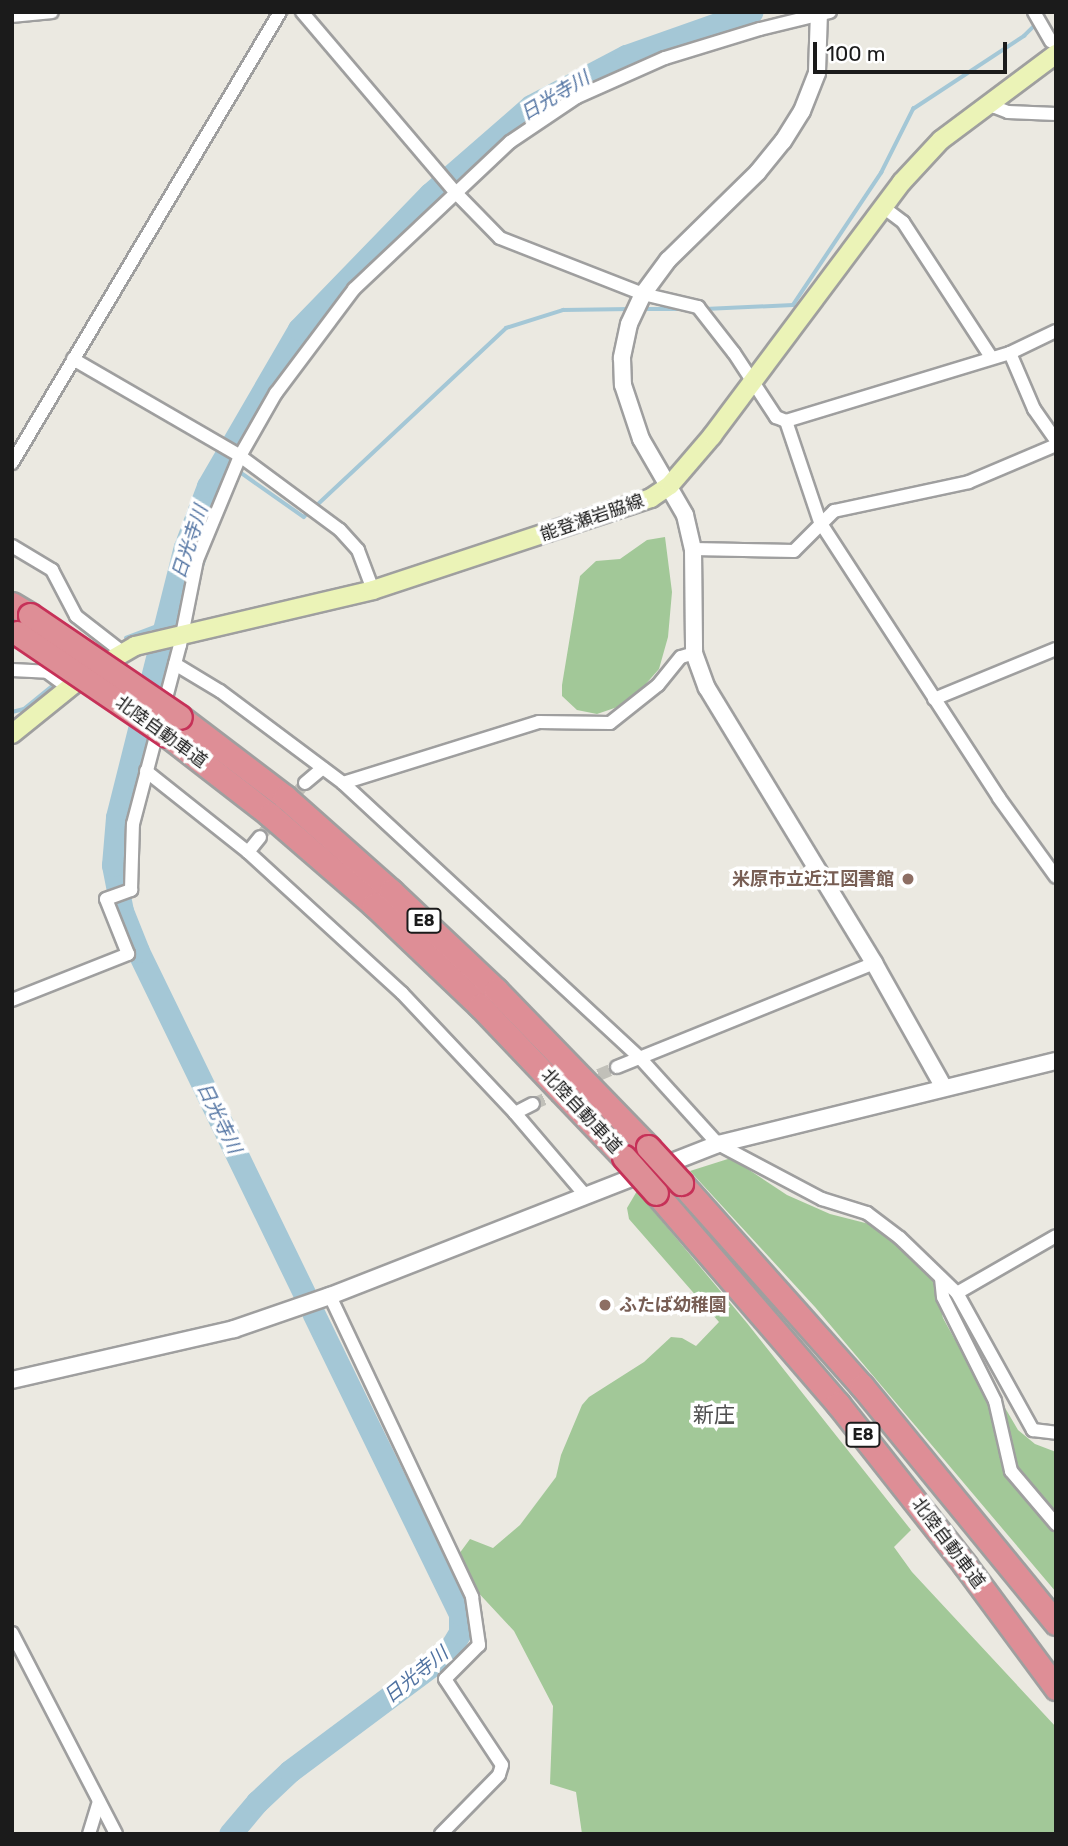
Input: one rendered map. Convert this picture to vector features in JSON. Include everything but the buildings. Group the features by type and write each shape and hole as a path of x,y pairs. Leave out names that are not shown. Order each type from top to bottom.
{"highway":[{"name":"北陸自動車道","path":"18,621 294,805 410,908 545,1039 681,1183 862,1386 1056,1623"},
{"name":"北陸自動車道","path":"173,726 414,942 508,1034 624,1157 838,1404 965,1565 1056,1688"}],"main road":[{"name":"能登瀬岩脇線","path":"12,734 68,687 121,651 148,642 373,590 651,498 670,485 883,207 940,140 1054,47"}],"street":[{"path":"12,16 52,12"},
{"path":"12,463 280,12"},
{"path":"302,12 453,190 500,238 643,294 679,300 698,307 753,380 776,417 786,421 1010,353 1056,331"},
{"path":"1034,12 1054,47"},
{"path":"12,1000 128,954 106,899 131,890 133,824 175,664 178,635 197,561 240,456 276,393 354,289 453,190 510,142 578,97 665,58 823,13 817,73 803,111 758,172 668,260 643,294 629,324 622,358 623,385 641,439 685,515 693,549 694,653 707,688 874,963 943,1086"},
{"path":"991,100 995,107 1008,112 1056,114"},
{"path":"883,207 903,222 991,357"},
{"path":"693,549 794,551 810,538 820,522 834,511 969,482 1056,443 1034,409 1010,353"},
{"path":"73,359 240,456 340,530 358,550 373,590"},
{"path":"786,421 820,522 934,699 1056,877"},
{"path":"12,545 52,570 76,616 121,651"},
{"path":"934,699 1056,649"},
{"path":"342,783 539,722 610,723 658,685 681,657 694,653"},
{"path":"175,664 220,691 342,783 640,1058 718,1144 822,1199 867,1213 900,1238 957,1293 1033,1430 1056,1433"},
{"path":"12,670 47,672 68,687"},
{"path":"305,783 323,768"},
{"path":"146,771 248,852 402,993 515,1113 585,1195"},
{"path":"248,852 260,837"},
{"path":"617,1067 874,963"},
{"path":"12,1380 234,1329 330,1296 718,1144 943,1086 1056,1061"},
{"path":"515,1113 533,1104"},
{"path":"957,1293 1056,1236"},
{"path":"941,1278 943,1297 995,1401 1011,1471 1056,1524"},
{"path":"330,1296 472,1597 479,1645 445,1679 502,1765 499,1775 440,1834"},
{"path":"12,1633 116,1834"},
{"path":"89,1834 99,1801"}],"green space":[{"path":"665,537 672,592 668,637 659,669 629,703 597,714 577,710 562,696 562,685 580,576 596,561 620,559 647,540"},
{"path":"731,1158 787,1195 830,1214 877,1226 932,1273 943,1318 954,1338 984,1372 1018,1430 1035,1444 1056,1452 1056,1592 815,1307 690,1171"},
{"path":"637,1191 747,1323 911,1530 894,1547 912,1572 1056,1727 1056,1834 582,1834 576,1792 550,1784 553,1706 514,1631 473,1587 459,1554 470,1539 493,1548 520,1525 556,1477 561,1455 582,1405 589,1397 644,1362 671,1337 682,1338 696,1346 719,1322 629,1219 627,1208"}],"waterway":[{"name":"日光寺川","path":"304,1293 138,951 122,911 113,865 117,817 185,547 208,486 299,329 430,194 531,106 626,56 751,12"},
{"path":"705,309 793,305 881,173 913,109 1024,36 1036,24"},
{"path":"316,506 506,328 563,310 630,309"},
{"path":"642,309 683,309"},
{"path":"236,482 240,472 304,517 310,511"},
{"path":"201,570 206,554"},
{"path":"126,638 181,617"},
{"path":"12,712 24,709 56,683"},
{"name":"日光寺川","path":"230,1834 257,1802 290,1771 447,1654 460,1632 460,1614 314,1314"}],"tunnel":[{"path":"260,837 305,783"},
{"path":"582,1082 617,1067"},
{"path":"533,1104 566,1090"}],"place":[{"name":"米原市立近江図書館","path":"908,879"},
{"name":"ふたば幼稚園","path":"605,1305"}],"district":[{"name":"新庄","path":"714,1415"}]}
